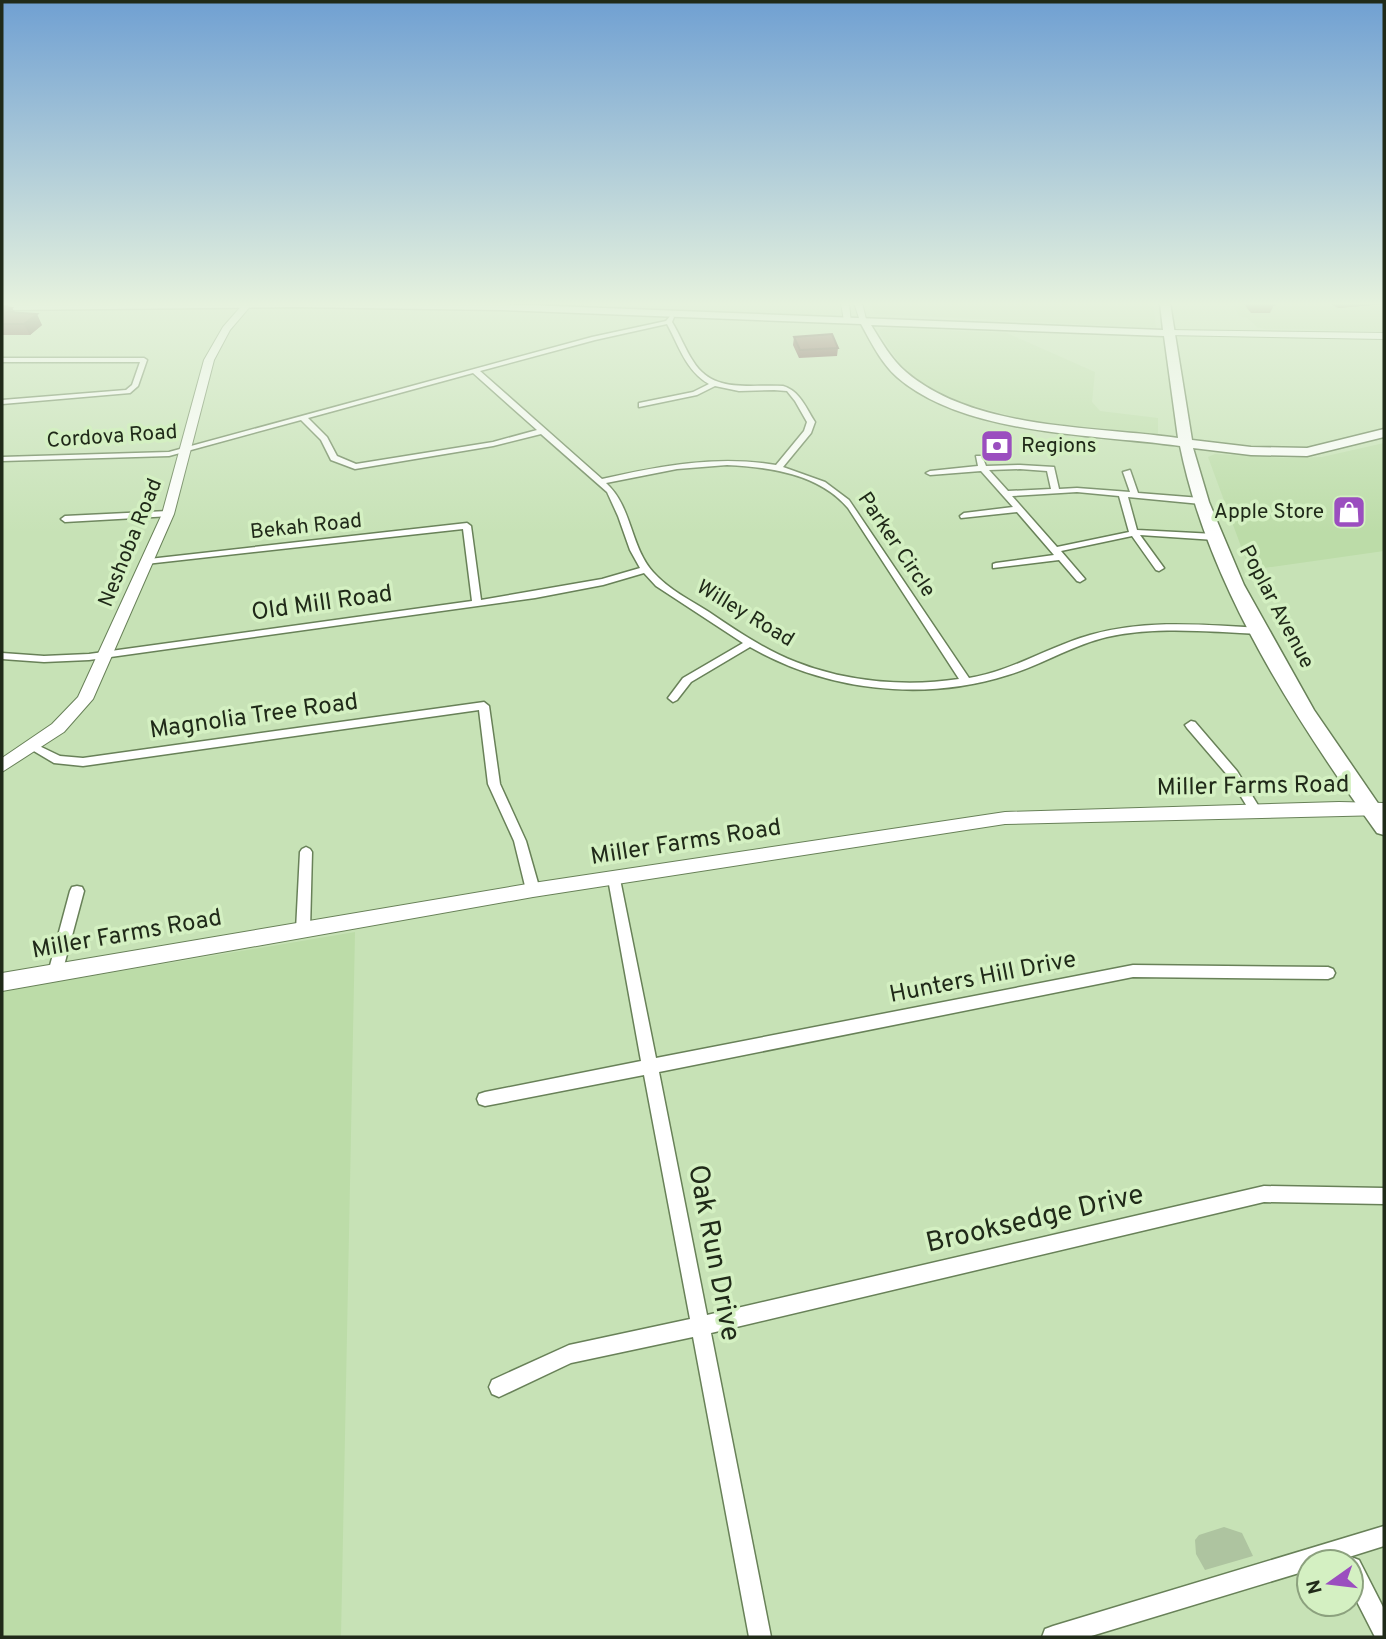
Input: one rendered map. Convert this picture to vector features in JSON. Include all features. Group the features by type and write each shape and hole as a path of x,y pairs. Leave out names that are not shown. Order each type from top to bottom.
{"main road":[{"path":"892,379 922,398 957,413 1037,435 1163,447 1186,445"},
{"path":"908,379 933,395 967,409 1024,425 1161,439 1186,445 1262,452 1308,452 1384,433"},
{"name":"Poplar Avenue","path":"1176,379 1186,445 1201,501 1215,537 1261,632 1307,713 1378,810 1384,827"}],"street":[{"path":"2,402 128,392 137,379"},
{"name":"Neshoba Road","path":"2,766 33,747 81,706 149,562 168,514 204,379"},
{"name":"Cordova Road","path":"2,459 145,456 185,450 440,379"},
{"name":"Willey Road","path":"485,379 601,482 617,502 638,562 659,584 751,642 792,664 860,681 912,685 966,682 1005,673 1087,639 1114,632 1153,628 1261,632"},
{"path":"708,379 714,384 745,390 784,388 791,392 811,422 808,431 779,467"},
{"path":"642,405 695,394 714,384"},
{"path":"303,418 324,439 334,458 355,467 493,444 544,431"},
{"name":"Parker Circle","path":"601,482 701,462 779,467 818,482 846,500 966,682"},
{"path":"981,463 1080,579"},
{"path":"930,473 981,463 1051,469 1055,489"},
{"path":"1127,472 1135,495"},
{"path":"1006,494 1055,489 1201,501"},
{"path":"1123,494 1134,533 1160,568"},
{"path":"964,516 1020,509"},
{"path":"65,519 168,514"},
{"path":"467,526 477,602"},
{"name":"Bekah Road","path":"149,562 467,526"},
{"path":"996,566 1058,554 1134,533 1215,537"},
{"name":"Old Mill Road","path":"2,656 52,659 106,654 576,588 644,570"},
{"path":"673,698 687,680 751,642"},
{"name":"Magnolia Tree Road","path":"33,747 58,760 83,762 484,706 494,784 520,841 533,890"},
{"path":"1191,724 1233,774 1255,810"},
{"name":"Miller Farms Road","path":"2,982 533,890 1005,818 1255,810 1378,810"},
{"path":"303,930 306,852"},
{"name":"Oak Run Drive","path":"614,879 760,1637"},
{"path":"55,973 77,891"},
{"name":"Hunters Hill Drive","path":"485,1099 1133,971 1328,973"},
{"name":"Brooksedge Drive","path":"499,1387 569,1354 701,1326 1264,1194 1384,1196"},
{"path":"1365,1548 1384,1536"},
{"path":"1053,1637 1295,1573"},
{"path":"1365,1595 1384,1632"}],"shaded area":[{"path":"918,379 1094,379 1092,402 1100,411 1158,418 1158,434 1029,421 960,402"},
{"path":"1384,443 1384,551 1264,568 1246,560 1208,457 1215,454 1322,457"},
{"path":"355,932 341,1637 2,1637 2,991"},
{"path":"1224,1527 1242,1533 1253,1556 1205,1570 1196,1554 1195,1540 1199,1535"}],"place":[{"name":"Regions","path":"997,446"},
{"name":"Apple Store","path":"1349,512"}]}
